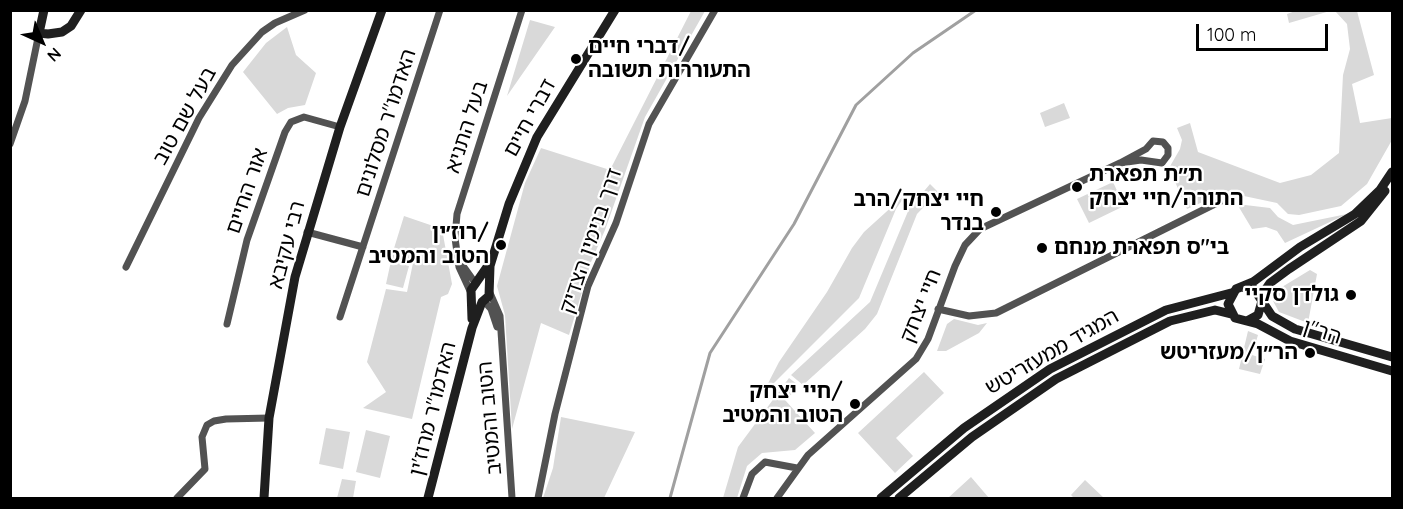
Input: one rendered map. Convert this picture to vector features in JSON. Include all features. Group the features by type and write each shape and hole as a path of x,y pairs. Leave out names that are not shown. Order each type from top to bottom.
{"street":[{"path":"10,144 25,101 44,10"},
{"path":"39,33 62,32 71,26 81,10"},
{"name":"בעל שם טוב","path":"126,267 199,118 232,65 262,32 275,23 305,10"},
{"name":"האדמו\"ר מסלונים","path":"340,317 440,10"},
{"name":"בעל התניא","path":"480,293 458,255 455,238 457,214 522,10"},
{"name":"דברי חיים","path":"480,293 508,204 537,137 615,10"},
{"name":"דרך בנימין הצדיק","path":"538,498 555,414 588,286 616,223 649,124 715,10"},
{"name":"רבי עקיבא","path":"264,498 269,418 293,286 307,232 379,12"},
{"name":"אור החיים","path":"227,324 247,240 285,132 296,118 304,117 340,128"},
{"path":"1157,141 1166,145 1169,151 1162,163 1149,161 1146,149 1157,141"},
{"name":"חיי יצחק","path":"777,498 808,455 908,369 923,349 965,245 980,229 1146,149"},
{"name":"חיי יצחק","path":"1120,163 1149,161"},
{"path":"1392,172 1373,198 1355,214 1300,248 1253,282 1231,293 1228,304 1231,314 1244,321 1258,315 1261,299 1270,284 1361,221 1377,204 1392,177"},
{"path":"938,309 969,316 986,315 1005,309 1225,199"},
{"path":"307,232 363,247"},
{"path":"1241,287 1250,287 1261,299"},
{"name":"האדמו\"ר מרוז'ין","path":"428,498 480,293"},
{"name":"הטוב והמטיב","path":"480,293 493,313 500,335 512,498"},
{"name":"המגיד ממעזריטש","path":"881,498 964,428 1050,369 1166,310 1231,293"},
{"name":"הר\"ן","path":"1261,299 1272,316 1295,329 1392,357"},
{"name":"המגיד ממעזריטש","path":"899,498 972,437 1056,379 1170,321 1215,310 1231,314"},
{"name":"הר\"ן","path":"1244,321 1266,327 1300,345 1392,371"},
{"path":"177,498 205,469 202,437 207,425 226,419 269,418"},
{"path":"743,498 752,474 765,462 797,468"}],"shaded area":[{"path":"1298,10 1330,11 1289,23 1287,14"},
{"path":"691,11 705,11 645,117 605,230 591,262 569,335 541,323 512,429 505,315 497,286 525,183 541,148 610,170"},
{"path":"1335,11 1357,11 1374,75 1352,84 1360,123 1392,118 1392,140 1367,184 1341,206 1299,215 1288,214 1277,203 1225,192 1187,209 1169,168 1180,149 1182,140 1177,128 1190,123 1198,152 1280,183 1311,175 1339,153 1343,75 1350,49 1347,24"},
{"path":"530,20 555,27 507,96"},
{"path":"287,27 296,55 316,73 305,105 288,108 277,114 243,72 266,43"},
{"path":"1064,103 1070,118 1045,127 1040,113"},
{"path":"1113,182 1124,206 1089,223 1077,199"},
{"path":"930,184 938,192 917,214 877,314 865,329 803,385 791,375 870,302 909,209"},
{"path":"907,193 896,209 859,298 762,395 779,362 827,292 852,248 864,232"},
{"path":"1237,204 1270,208 1278,217 1293,225 1347,214 1285,243 1277,231 1266,227 1252,229"},
{"path":"404,216 442,229 452,284 448,294 441,297 412,419 363,408 386,392 367,362 386,289 407,292 413,263 391,258"},
{"path":"391,261 409,266 403,288 386,284"},
{"path":"1310,270 1317,274 1308,323 1279,312 1273,301 1277,290"},
{"path":"954,319 978,325 987,323 979,333 946,351 937,351 947,324"},
{"path":"1248,331 1258,335 1252,355 1265,359 1260,374 1239,369"},
{"path":"924,372 944,393 896,438 913,456 895,473 858,433"},
{"path":"789,378 797,384 796,390 785,400 815,433 795,450 762,453 747,466 737,498 723,498 738,447"},
{"path":"561,417 635,432 604,498 543,498 553,468"},
{"path":"326,428 350,432 343,469 319,464"},
{"path":"366,430 390,436 380,478 356,472"},
{"path":"971,477 989,498 948,498"},
{"path":"342,479 356,481 353,498 337,498"},
{"path":"1085,480 1104,498 1074,498 1071,495"}],"waterway":[{"path":"670,498 710,353 794,224 856,105 913,53 976,10"}],"place":[{"name":"דברי חיים/ התעוררות תשובה","path":"576,59"},
{"name":"ת״ת תפארת התורה/חיי יצחק","path":"1077,187"},
{"name":"חיי יצחק/הרב בנדר","path":"996,212"},
{"name":"רוז׳ין/ הטוב והמטיב","path":"501,245"},
{"name":"בי\"ס תפארת מנחם","path":"1042,248"},
{"name":"גולדן סקיי","path":"1351,295"},
{"name":"הר״ן/מעזריטש","path":"1310,353"},
{"name":"חיי יצחק/ הטוב והמטיב","path":"855,404"}]}
